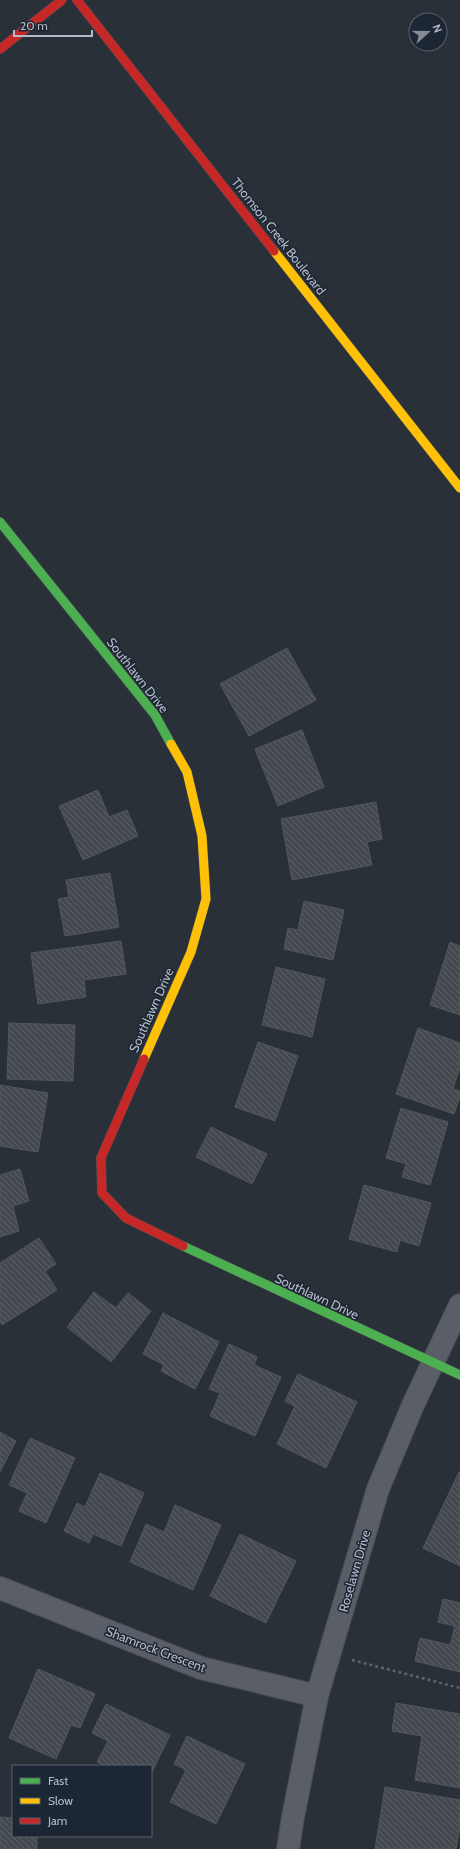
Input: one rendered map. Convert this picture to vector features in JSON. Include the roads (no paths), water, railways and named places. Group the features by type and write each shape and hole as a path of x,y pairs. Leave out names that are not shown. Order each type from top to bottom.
{"street":[{"path":"0,49 62,0"},
{"name":"Thomson Creek Boulevard","path":"77,0 460,488"},
{"name":"Southlawn Drive","path":"0,522 155,715 187,772 202,836 206,899 191,952 101,1158 102,1193 126,1218 227,1268 460,1375"},
{"name":"Roselawn Drive","path":"288,1849 317,1696 378,1489 413,1405 460,1305"},
{"name":"Shamrock Crescent","path":"0,1588 201,1668 317,1696"}]}
